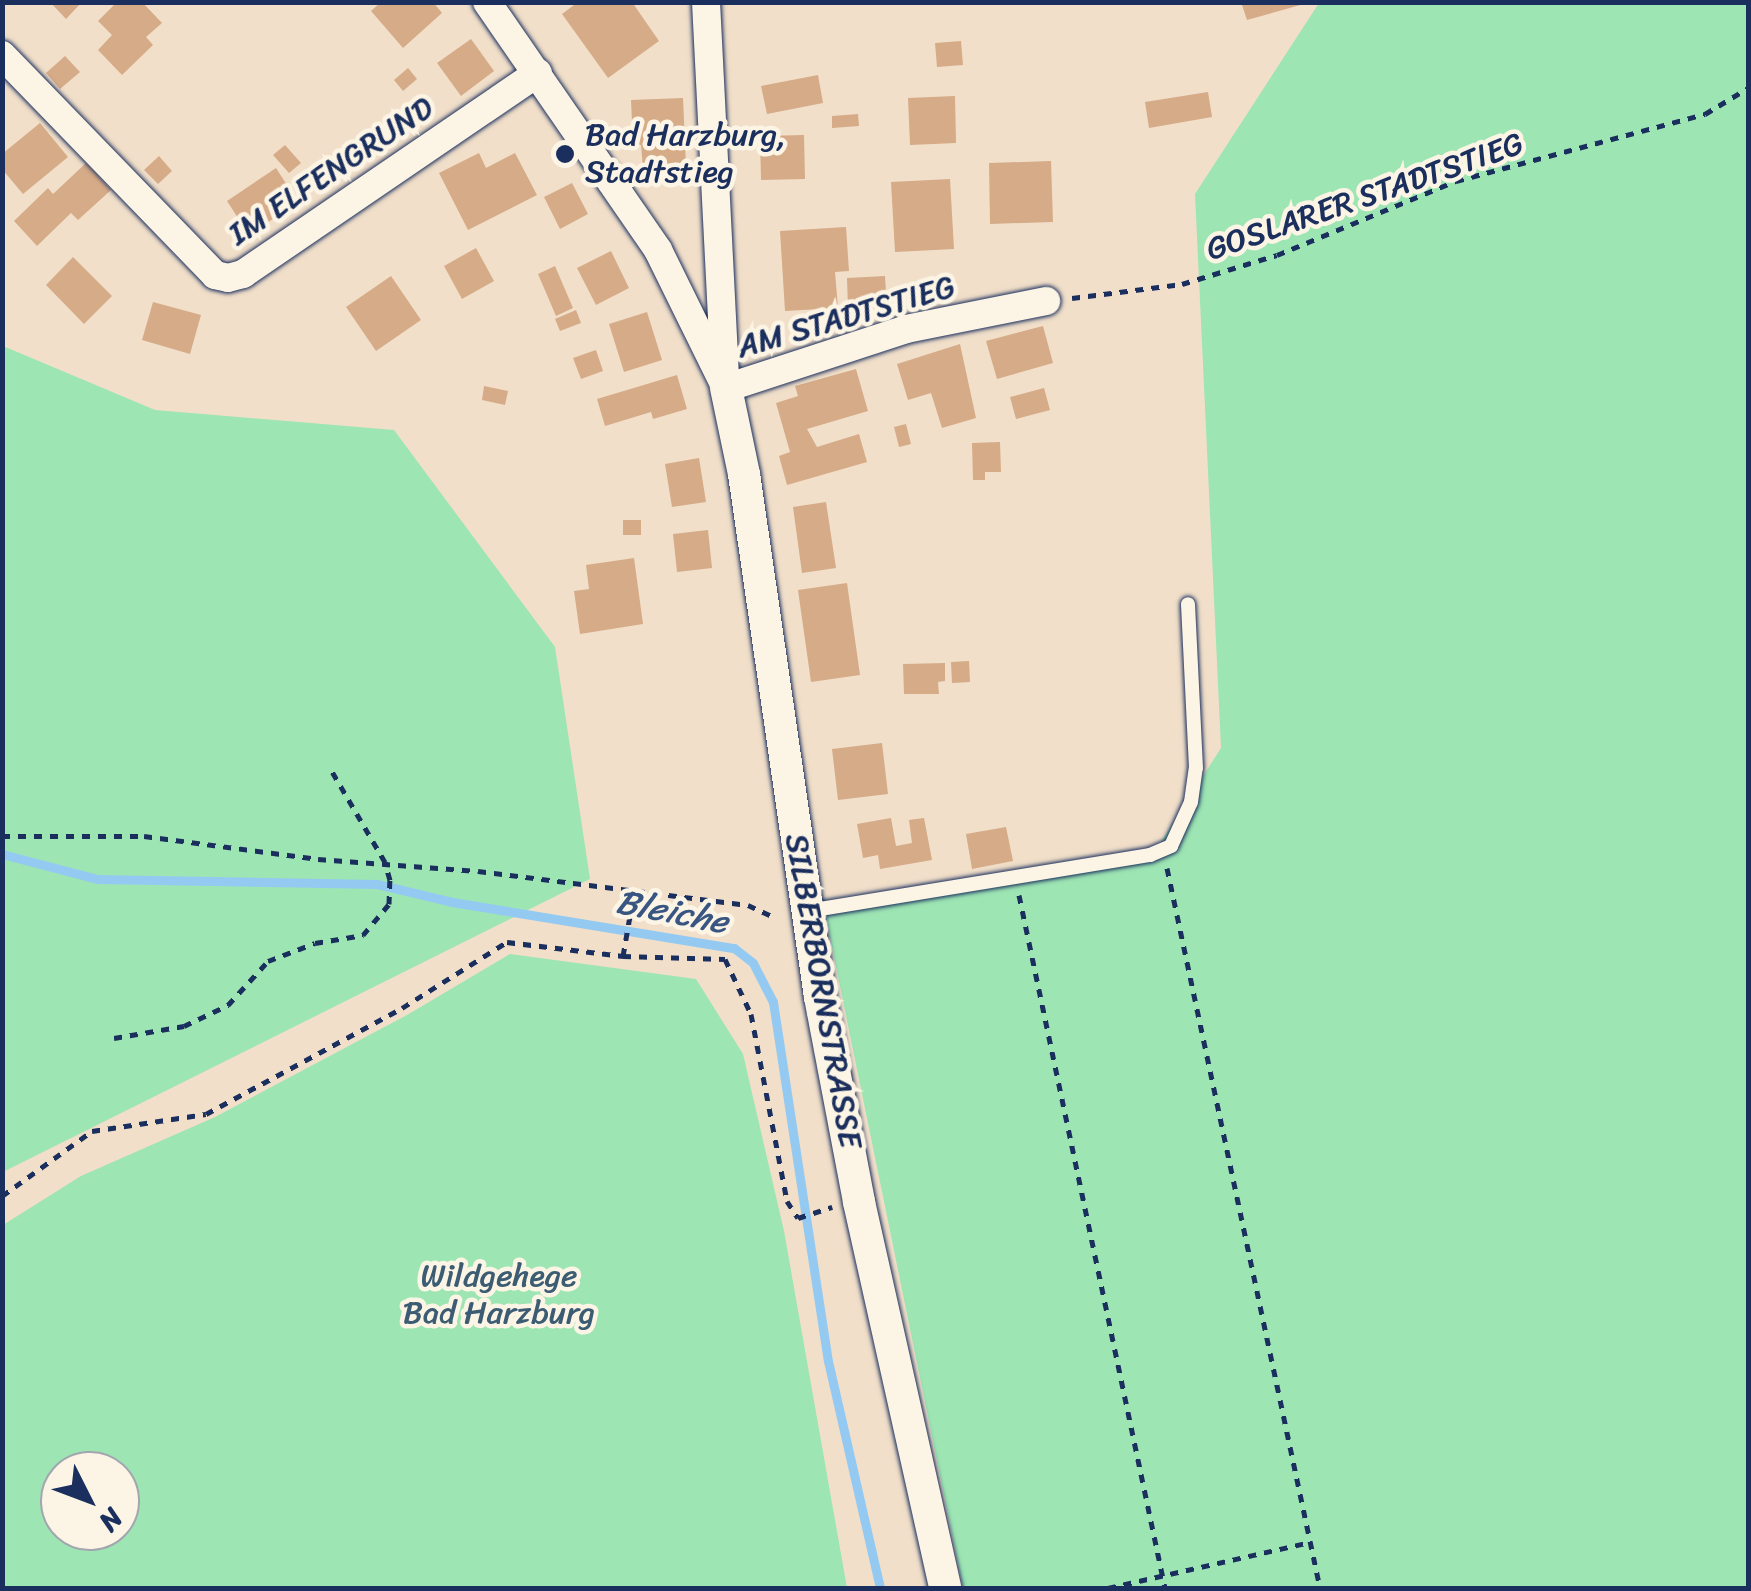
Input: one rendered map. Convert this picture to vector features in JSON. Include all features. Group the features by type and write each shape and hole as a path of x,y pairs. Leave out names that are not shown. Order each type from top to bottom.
{"street":[{"path":"487,2 658,250 726,388"},
{"path":"706,2 726,388"},
{"name":"IM ELFENGRUND","path":"2,55 215,275 228,278 243,274 538,73"},
{"name":"AM STADTSTIEG","path":"726,388 906,328 1046,301"},
{"name":"SILBERBORNSTRASSE","path":"726,388 744,474 809,927 859,1202 945,1588"}],"lane":[{"path":"809,927 1015,877 1163,852 1183,826 1196,768 1188,604"}],"path":[{"name":"GOSLARER STADTSTIEG","path":"1046,301 1182,284 1239,267 1456,181 1705,114 1748,88"},
{"path":"114,1038 184,1026 228,1005 268,962 315,943 363,935 389,904 390,880 385,862 329,766"},
{"path":"2,836 144,836 318,859 385,862 726,902 809,927"},
{"path":"1163,852 1320,1588"},
{"path":"1015,877 1165,1588"},
{"path":"623,956 634,893"},
{"path":"2,1196 92,1131 206,1114 402,1008 507,942 623,956 725,958 750,1014 787,1202 798,1218 829,1208"},
{"path":"1108,1588 1310,1542"}],"green space":[{"path":"1319,3 1748,3 1748,1588 963,1588 823,903 1157,848 1221,748 1195,194"},
{"path":"3,346 155,410 394,430 555,647 590,879 3,1172"},
{"name":"Wildgehege Bad Harzburg","path":"510,954 696,979 743,1054 784,1231 847,1588 3,1588 3,1225 81,1176 215,1117 407,1015"}],"building":[{"path":"50,2 82,2 66,19"},
{"path":"117,2 142,2 162,23 146,37 153,45 122,75 98,50 112,35 98,21"},
{"path":"381,2 433,2 442,13 403,48 371,11"},
{"path":"578,2 632,2 659,41 608,78 562,14"},
{"path":"1241,2 1304,2 1304,4 1247,20"},
{"path":"471,39 494,71 461,96 437,63"},
{"path":"961,41 963,65 937,67 935,43"},
{"path":"65,56 80,72 60,89 46,73"},
{"path":"408,68 417,79 403,91 394,80"},
{"path":"818,75 823,103 767,114 761,86"},
{"path":"1208,92 1212,117 1149,128 1145,102"},
{"path":"955,96 956,143 910,145 908,98"},
{"path":"683,98 686,166 643,168 641,145 633,145 631,100"},
{"path":"424,103 431,113 421,120 414,110"},
{"path":"858,114 859,126 832,128 832,116"},
{"path":"40,123 68,157 23,194 2,169 2,154"},
{"path":"804,135 805,179 761,180 760,136"},
{"path":"285,145 301,163 289,173 273,155"},
{"path":"479,153 486,168 515,153 537,195 468,230 439,173"},
{"path":"159,156 172,171 158,184 144,170"},
{"path":"1051,161 1053,222 990,224 989,163"},
{"path":"86,163 111,190 78,220 71,213 37,246 14,221 48,188 53,194"},
{"path":"276,168 298,202 249,235 227,201"},
{"path":"950,179 954,249 895,252 891,182"},
{"path":"572,183 588,214 560,229 544,197"},
{"path":"846,227 849,271 835,272 838,308 785,311 780,231"},
{"path":"476,248 494,281 462,299 444,266"},
{"path":"611,251 629,288 596,305 577,268"},
{"path":"73,257 112,296 84,324 46,285"},
{"path":"555,266 573,308 556,316 538,274"},
{"path":"391,276 421,320 376,351 346,307"},
{"path":"885,276 887,308 848,310 847,278"},
{"path":"153,302 201,315 190,354 142,340"},
{"path":"576,310 581,323 560,331 555,319"},
{"path":"647,312 662,360 624,372 609,324"},
{"path":"1043,326 1053,363 997,379 986,341"},
{"path":"960,344 976,418 942,428 931,393 908,400 897,364"},
{"path":"596,350 603,371 581,379 573,358"},
{"path":"856,369 868,411 807,429 817,447 859,434 867,462 787,485 779,456 790,452 776,403 798,396 795,386"},
{"path":"677,375 687,409 653,419 651,412 605,426 597,399"},
{"path":"484,386 508,391 505,405 482,400"},
{"path":"1044,388 1050,410 1016,419 1010,397"},
{"path":"906,424 911,444 899,447 894,427"},
{"path":"1000,442 1001,472 985,472 985,480 973,480 972,443"},
{"path":"699,458 706,502 672,507 665,464"},
{"path":"826,502 836,568 802,573 793,507"},
{"path":"623,520 641,520 641,535 623,535"},
{"path":"708,530 712,568 677,572 673,534"},
{"path":"634,558 643,624 580,634 574,591 589,589 586,565"},
{"path":"847,583 860,675 811,682 798,590"},
{"path":"969,661 970,682 952,683 951,662"},
{"path":"945,663 945,681 938,682 939,694 904,694 903,664"},
{"path":"882,743 888,794 838,800 832,749"},
{"path":"891,818 896,846 912,843 909,820 924,818 932,860 880,869 878,855 863,858 857,824"},
{"path":"1006,827 1013,861 972,869 966,834"}],"waterway":[{"name":"Bleiche","path":"2,854 97,879 377,884 452,902 734,948 753,963 773,1002 828,1361 880,1588"}],"place":[{"name":"Bad Harzburg, Stadtstieg","path":"565,154"}]}
